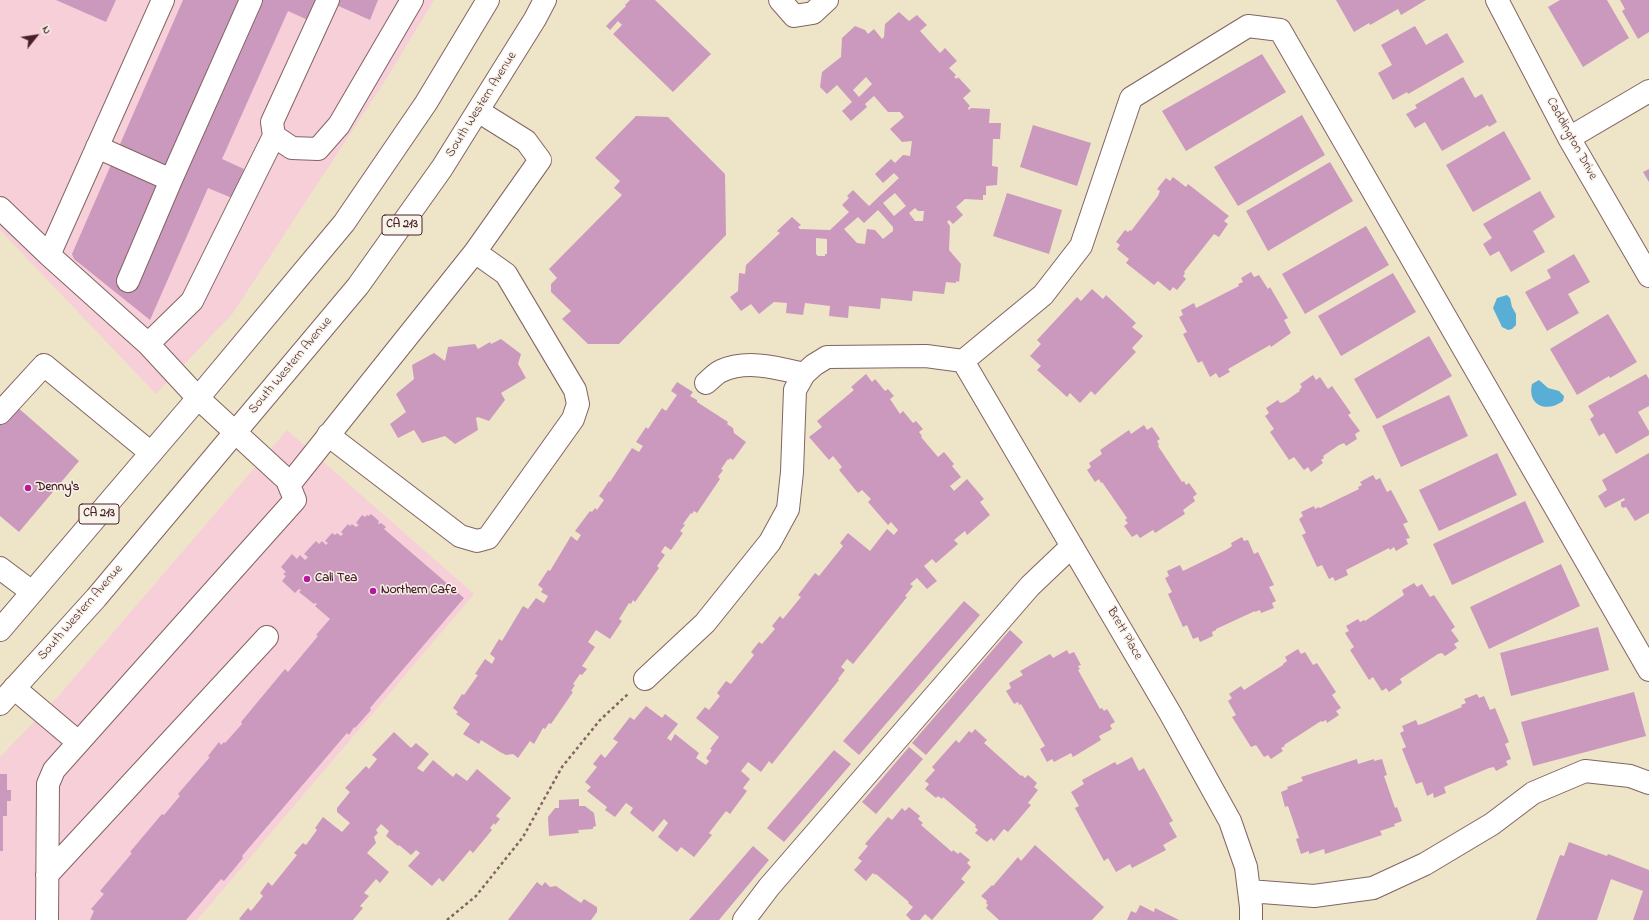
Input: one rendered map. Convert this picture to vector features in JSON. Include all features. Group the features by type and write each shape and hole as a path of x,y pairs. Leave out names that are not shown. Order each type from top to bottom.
{"main road":[{"path":"49,254 163,0"},
{"path":"128,282 171,180 251,0"},
{"path":"148,344 192,301 274,136 272,122 328,0"},
{"path":"274,136 292,148 318,149 339,125 412,0"},
{"name":"CA 213","path":"0,630 198,398 344,223 426,103 488,0"},
{"name":"South Western Avenue","path":"7,696 96,598 358,286 442,168 535,19 545,0"},
{"path":"780,0 794,16 813,12 827,0"},
{"name":"Caddington Drive","path":"1497,0 1569,138 1649,276"},
{"path":"645,678 705,623 770,542 788,509 792,472 795,390 804,374 814,365 827,357 926,356 963,361 1043,295 1081,246 1131,98 1248,26 1280,30 1649,670"},
{"path":"1569,138 1649,91"},
{"path":"289,485 475,252 540,160 526,141 478,110"},
{"path":"97,147 171,180"},
{"path":"0,208 148,344 198,398 287,480 295,500 54,770 48,784 47,920"},
{"path":"328,435 460,536 477,541 488,538 574,419 578,404 575,390 506,274 475,252"},
{"name":"Brett Place","path":"963,361 1170,713 1230,821 1246,867 1251,920"},
{"path":"0,412 44,365 150,453"},
{"path":"706,383 720,371 743,366 768,367 804,374"},
{"path":"744,920 769,887 1025,591 1072,546"},
{"path":"0,568 32,592"},
{"path":"47,875 267,637"},
{"path":"7,696 78,742"},
{"path":"1249,891 1314,896 1373,888 1425,864 1492,824 1533,794 1585,771 1630,776 1649,783"}],"path":[{"path":"447,920 476,896 523,838 562,767 600,720 645,678"}],"shaded area":[{"path":"0,0 434,0 388,76 233,313 156,394 0,230"},
{"path":"287,430 474,594 197,920 0,920 0,757 55,700"}],"water":[{"path":"1507,295 1510,298 1512,307 1516,314 1516,325 1512,329 1508,330 1502,327 1493,308 1497,298"},
{"path":"1539,380 1548,388 1559,391 1564,396 1563,401 1557,405 1545,407 1535,402 1532,398 1531,392 1532,384"}],"building":[{"path":"56,0 116,0 106,22"},
{"path":"183,0 319,0 310,21 288,11 222,159 244,169 232,198 208,188 150,320 74,259 72,254"},
{"path":"325,0 378,0 370,20"},
{"path":"630,0 655,0 711,54 673,92 613,34 622,25 618,21 610,30 606,26"},
{"path":"1336,0 1426,0 1401,15 1398,9 1370,25 1369,23 1354,32"},
{"path":"1560,0 1607,0 1629,38 1583,67 1548,7"},
{"path":"1620,0 1649,0 1649,32 1638,39 1622,11 1625,9"},
{"path":"899,12 909,21 917,15 927,25 920,31 940,53 945,48 957,61 949,68 956,75 954,77 957,79 958,77 971,91 963,98 970,106 968,108 969,110 971,108 990,109 989,123 1001,123 1000,139 993,139 992,166 998,167 997,185 986,186 986,195 983,195 983,200 965,199 956,207 963,215 953,224 949,220 947,222 950,226 949,250 961,264 959,282 946,282 944,294 913,291 912,301 881,298 880,309 849,306 848,318 829,316 830,306 805,303 803,315 786,313 787,303 774,302 759,314 751,304 741,311 730,297 738,291 739,273 745,274 746,265 780,233 777,231 792,217 801,225 798,227 800,229 830,230 849,212 842,205 849,198 847,196 853,190 869,206 899,178 894,173 883,183 875,174 891,159 895,163 903,155 910,156 912,141 902,142 890,129 904,117 900,112 888,112 874,96 865,104 867,107 851,121 842,111 852,102 837,85 827,94 820,87 822,72 841,57 842,38 855,26 865,30 868,34 874,29 882,39 884,37 885,24","holes":["866,77 872,84 859,97 853,90","895,193 906,206 894,216 883,203","915,208 918,211 924,211 923,221 915,221 909,213","878,210 893,227 893,231 883,239 875,230 867,229 865,244 857,243 844,229 858,217 864,223","816,238 827,239 827,254 825,254 825,256 818,256 816,254"]},
{"path":"1415,26 1426,45 1447,33 1464,62 1408,94 1407,92 1393,100 1378,73 1392,65 1381,45"},
{"path":"1262,54 1286,92 1186,151 1162,111"},
{"path":"1463,77 1475,98 1482,94 1497,122 1489,127 1488,125 1442,151 1425,122 1415,128 1406,114 1417,108 1415,105"},
{"path":"1302,115 1325,155 1238,206 1214,167"},
{"path":"636,116 668,117 725,174 726,235 619,344 588,344 562,319 571,311 551,292 551,284 557,278 549,269 622,195 614,188 620,181 595,158"},
{"path":"1033,125 1091,143 1077,186 1020,167"},
{"path":"1504,131 1531,179 1473,212 1446,165"},
{"path":"1330,162 1353,201 1268,251 1246,211"},
{"path":"1649,169 1649,182 1643,172"},
{"path":"1173,177 1186,187 1188,184 1229,216 1224,221 1228,224 1219,237 1214,234 1184,272 1185,273 1183,276 1186,279 1177,290 1173,287 1170,291 1158,281 1154,285 1126,263 1129,259 1117,249 1120,245 1116,242 1125,230 1128,232 1130,230 1131,231 1158,196 1160,191 1157,189 1166,178 1170,181"},
{"path":"1540,191 1555,217 1533,231 1545,252 1511,272 1499,251 1490,256 1483,244 1492,238 1483,224"},
{"path":"1007,193 1062,210 1049,254 993,236"},
{"path":"1366,226 1389,265 1305,314 1282,274"},
{"path":"1574,254 1590,282 1568,294 1579,313 1547,331 1525,292 1551,278 1547,270"},
{"path":"1251,272 1254,277 1259,275 1268,289 1270,287 1288,318 1284,320 1291,333 1271,347 1270,345 1228,369 1230,372 1219,378 1216,373 1210,377 1202,361 1198,363 1183,334 1187,332 1179,317 1183,315 1181,310 1194,303 1196,308 1239,286 1238,284 1243,282 1241,278"},
{"path":"1393,273 1416,312 1341,356 1318,316"},
{"path":"1092,289 1103,299 1106,295 1136,323 1132,327 1143,336 1132,348 1136,352 1095,395 1091,391 1080,403 1070,393 1067,397 1037,370 1041,366 1030,356 1041,344 1037,340 1077,297 1081,301"},
{"path":"1608,314 1637,362 1610,378 1609,376 1577,395 1550,349"},
{"path":"1429,336 1452,376 1377,419 1354,379"},
{"path":"501,339 521,354 518,364 526,378 501,393 505,400 489,421 478,417 476,418 478,430 455,444 445,436 422,443 414,430 398,438 390,424 406,412 396,394 414,379 412,365 434,353 445,361 448,347 475,344 478,349 490,342 491,344"},
{"path":"866,374 872,382 875,379 885,391 888,389 894,396 890,399 900,414 903,411 913,423 916,421 923,429 919,432 922,436 921,437 938,457 944,452 954,464 952,466 961,477 950,486 954,491 967,479 984,499 980,502 990,515 967,535 965,531 954,540 958,544 936,563 932,559 924,566 937,581 927,589 917,578 910,584 913,586 905,596 907,597 853,664 847,659 841,667 845,670 838,679 839,680 772,764 769,761 761,772 748,762 741,771 750,779 743,788 747,791 730,814 726,811 709,833 712,835 694,857 681,847 677,852 658,837 668,823 664,819 653,832 630,813 633,808 626,803 615,817 605,810 607,807 587,791 591,787 585,782 597,767 593,764 601,754 605,758 618,742 613,739 630,717 634,720 646,706 662,718 665,714 678,724 667,738 671,741 675,734 699,753 696,758 706,765 709,761 706,758 712,750 710,749 719,737 696,718 705,707 709,710 720,696 717,693 726,681 731,684 754,655 751,652 759,642 762,644 775,629 772,626 780,616 783,619 801,597 798,595 815,573 819,576 843,546 840,543 848,533 870,551 887,529 894,535 898,530 891,522 888,525 868,502 871,499 862,490 858,493 839,470 842,467 833,456 829,460 809,437 822,427 817,421 854,390 851,387"},
{"path":"1646,374 1649,379 1649,406 1638,412 1649,431 1649,435 1616,454 1604,433 1599,436 1590,419 1594,416 1588,406"},
{"path":"1313,375 1316,380 1320,377 1328,389 1332,386 1351,413 1348,415 1360,431 1355,434 1357,439 1346,446 1344,443 1339,445 1323,456 1324,458 1321,460 1323,463 1311,472 1308,467 1304,470 1294,457 1289,460 1270,432 1274,429 1265,416 1269,413 1266,408 1278,400 1280,403 1284,402 1300,391 1299,390 1302,387 1300,384"},
{"path":"677,382 693,392 690,396 697,400 697,402 728,422 727,424 733,428 734,433 746,442 733,460 730,458 729,460 728,459 721,469 723,470 718,477 720,479 697,513 694,511 692,514 691,513 683,524 685,525 680,531 683,533 671,550 665,546 661,552 665,555 657,566 659,568 635,602 633,600 631,604 629,603 619,619 622,621 610,639 596,630 588,642 595,647 582,666 587,669 582,675 580,674 573,684 575,685 571,691 573,692 551,724 549,723 545,729 543,728 534,744 530,741 518,758 513,754 506,755 481,740 479,744 463,734 470,724 456,714 458,712 453,708 462,694 464,695 478,675 475,674 485,659 492,664 495,658 490,654 499,639 502,641 523,606 528,609 536,598 544,603 548,596 541,592 543,589 538,585 548,570 550,571 571,536 577,541 581,535 575,531 590,511 592,512 595,508 597,510 604,500 599,496 632,448 639,452 643,446 636,442 646,427 648,429 662,408 666,411 677,395 671,391"},
{"path":"1449,395 1468,436 1401,467 1382,426"},
{"name":"Denny's","path":"16,406 79,461 19,532 0,516 0,425"},
{"path":"1144,425 1147,430 1152,427 1160,439 1157,441 1158,446 1182,482 1184,481 1186,485 1189,483 1197,494 1193,497 1195,501 1183,510 1185,514 1155,533 1153,530 1140,538 1137,534 1132,537 1124,526 1128,523 1125,520 1127,518 1102,482 1101,483 1099,479 1095,482 1087,470 1091,467 1089,463 1102,454 1100,450 1129,430 1131,434"},
{"path":"1497,453 1517,495 1439,531 1419,490"},
{"path":"1649,453 1649,513 1635,521 1626,507 1623,508 1621,506 1621,502 1625,500 1624,498 1605,508 1598,496 1607,490 1602,480"},
{"path":"1373,475 1376,480 1380,478 1387,492 1391,490 1408,522 1403,524 1410,538 1406,539 1408,544 1396,551 1394,547 1390,550 1389,548 1346,570 1348,575 1335,581 1333,577 1329,579 1322,565 1317,567 1302,535 1306,533 1299,519 1303,516 1301,512 1314,506 1315,509 1320,508 1359,489 1358,487 1362,485 1360,482"},
{"path":"1525,501 1544,542 1452,585 1433,544"},
{"path":"371,514 379,521 379,524 381,523 386,527 384,529 464,598 370,708 371,710 355,728 354,727 349,735 347,733 242,856 243,858 224,881 221,879 186,920 90,920 94,911 91,909 104,894 100,891 132,853 130,852 162,814 164,815 180,796 178,794 210,757 208,756 219,742 221,745 224,742 225,743 242,724 241,722 285,669 288,672 330,619 315,606 317,604 314,604 299,592 301,590 299,589 295,593 282,581 286,576 283,574 286,572 281,567 292,554 297,559 300,555 305,560 308,557 304,554 316,541 319,544 322,541 326,545 328,543 325,541 332,533 335,535 337,533 341,536 343,534 341,532 348,524 350,526 352,524 356,527 359,525 356,523 362,515 365,517"},
{"path":"1242,537 1244,541 1248,540 1254,554 1258,552 1274,585 1269,587 1276,601 1272,603 1274,608 1261,613 1260,610 1255,611 1216,629 1212,632 1213,636 1200,642 1198,637 1193,639 1187,625 1183,627 1168,594 1172,592 1165,578 1169,576 1167,571 1180,565 1183,571 1226,550 1232,546 1231,543"},
{"path":"1561,564 1580,606 1489,649 1470,607"},
{"path":"1414,583 1417,587 1422,584 1430,597 1434,595 1455,627 1451,630 1459,641 1454,644 1457,648 1445,656 1442,653 1438,654 1400,679 1402,683 1389,692 1386,688 1382,691 1373,677 1369,680 1350,650 1354,647 1345,633 1349,631 1346,626 1358,619 1360,622 1365,621 1404,595 1402,590"},
{"path":"964,601 980,615 859,755 843,741"},
{"path":"1598,627 1609,670 1511,696 1500,653"},
{"path":"1010,630 1023,642 926,755 912,743"},
{"path":"1298,649 1301,654 1305,652 1313,665 1317,663 1336,692 1332,695 1341,708 1336,711 1339,715 1327,723 1326,720 1321,721 1284,745 1285,746 1281,748 1283,751 1271,759 1268,755 1264,757 1256,745 1251,747 1232,717 1236,715 1228,701 1232,698 1229,694 1241,686 1244,690 1283,665 1287,661 1285,657"},
{"path":"1067,650 1069,654 1074,652 1081,665 1078,666 1080,669 1078,670 1100,709 1102,708 1104,711 1107,709 1115,722 1110,725 1112,729 1099,736 1101,740 1073,757 1071,753 1054,762 1052,759 1047,762 1040,749 1045,746 1021,704 1019,705 1018,702 1014,704 1006,691 1011,688 1009,683 1023,675 1020,671 1050,654 1053,658"},
{"path":"1634,692 1646,736 1533,766 1521,722"},
{"path":"1477,694 1479,698 1484,696 1490,710 1495,708 1509,742 1505,744 1511,759 1506,761 1508,765 1496,771 1494,767 1489,768 1444,787 1446,793 1434,798 1433,793 1427,796 1422,782 1416,784 1402,749 1406,747 1400,733 1404,731 1402,726 1416,720 1418,725 1422,724 1462,707 1461,705 1466,703 1464,699"},
{"path":"975,729 987,740 984,743 1021,776 1022,775 1025,778 1028,775 1037,783 1034,787 1038,790 1028,803 1031,805 1008,832 1004,829 994,841 991,838 987,842 975,833 978,830 975,827 976,825 943,797 942,799 938,796 936,798 925,789 929,784 925,781 935,770 932,767 956,740 959,743 969,731 972,733"},
{"path":"394,732 411,748 416,743 429,754 417,768 423,772 433,760 453,777 456,773 467,781 477,769 511,798 496,816 500,819 490,828 492,830 473,853 470,850 443,882 439,878 432,886 408,866 420,853 416,850 411,855 399,845 398,846 386,836 389,831 381,824 376,830 378,833 374,837 376,843 367,853 389,872 380,883 376,879 364,893 369,896 360,906 363,908 353,920 239,919 248,908 251,911 263,896 260,893 268,882 272,886 297,855 294,853 303,843 306,845 317,830 315,828 323,817 342,832 350,823 337,812 337,808 350,792 345,788 366,766 369,769 377,759 372,755"},
{"path":"909,747 923,759 876,814 862,802"},
{"path":"834,750 851,764 784,842 767,828"},
{"path":"1132,757 1139,771 1144,768 1173,821 1169,823 1177,837 1163,845 1166,850 1132,868 1130,864 1116,872 1108,858 1104,861 1075,808 1079,806 1071,792 1084,784 1082,780 1115,762 1117,765"},
{"path":"1357,759 1358,764 1374,759 1374,761 1382,759 1387,775 1384,776 1395,808 1397,807 1402,821 1394,824 1395,826 1380,831 1382,835 1325,854 1324,849 1309,854 1309,851 1301,854 1296,839 1299,838 1288,806 1285,807 1281,792 1288,789 1287,787 1303,781 1301,777"},
{"path":"0,774 7,774 7,790 11,790 11,801 7,801 7,816 3,816 3,851 0,851"},
{"path":"579,799 579,806 585,806 594,813 596,826 593,827 593,829 578,830 579,833 549,836 548,817 555,808 559,808 559,800"},
{"path":"909,807 920,816 918,819 923,823 921,825 952,852 953,850 958,854 960,852 970,860 967,863 971,867 961,879 965,882 932,920 925,914 920,920 911,920 906,915 913,907 908,903 909,902 876,874 875,875 873,873 866,881 854,870 862,861 858,858 868,846 865,844 888,817 892,820 902,808 905,811"},
{"path":"1569,842 1607,856 1608,854 1649,870 1649,920 1633,920 1643,891 1611,879 1597,920 1536,920 1560,855 1564,856"},
{"path":"1035,845 1104,907 1092,920 999,920 986,908 988,905 986,903 987,901 981,896 992,885 993,886 1018,857 1021,861"},
{"path":"753,846 769,860 719,920 689,920"},
{"path":"537,882 542,886 545,882 550,887 556,886 581,903 584,899 597,907 597,912 591,920 508,920"},
{"path":"1140,905 1154,912 1155,908 1179,920 1127,920 1131,911 1136,913"}],"place":[{"name":"Denny's","path":"28,488"},
{"name":"Cali Tea","path":"307,579"},
{"name":"Northern Cafe","path":"373,591"}]}
